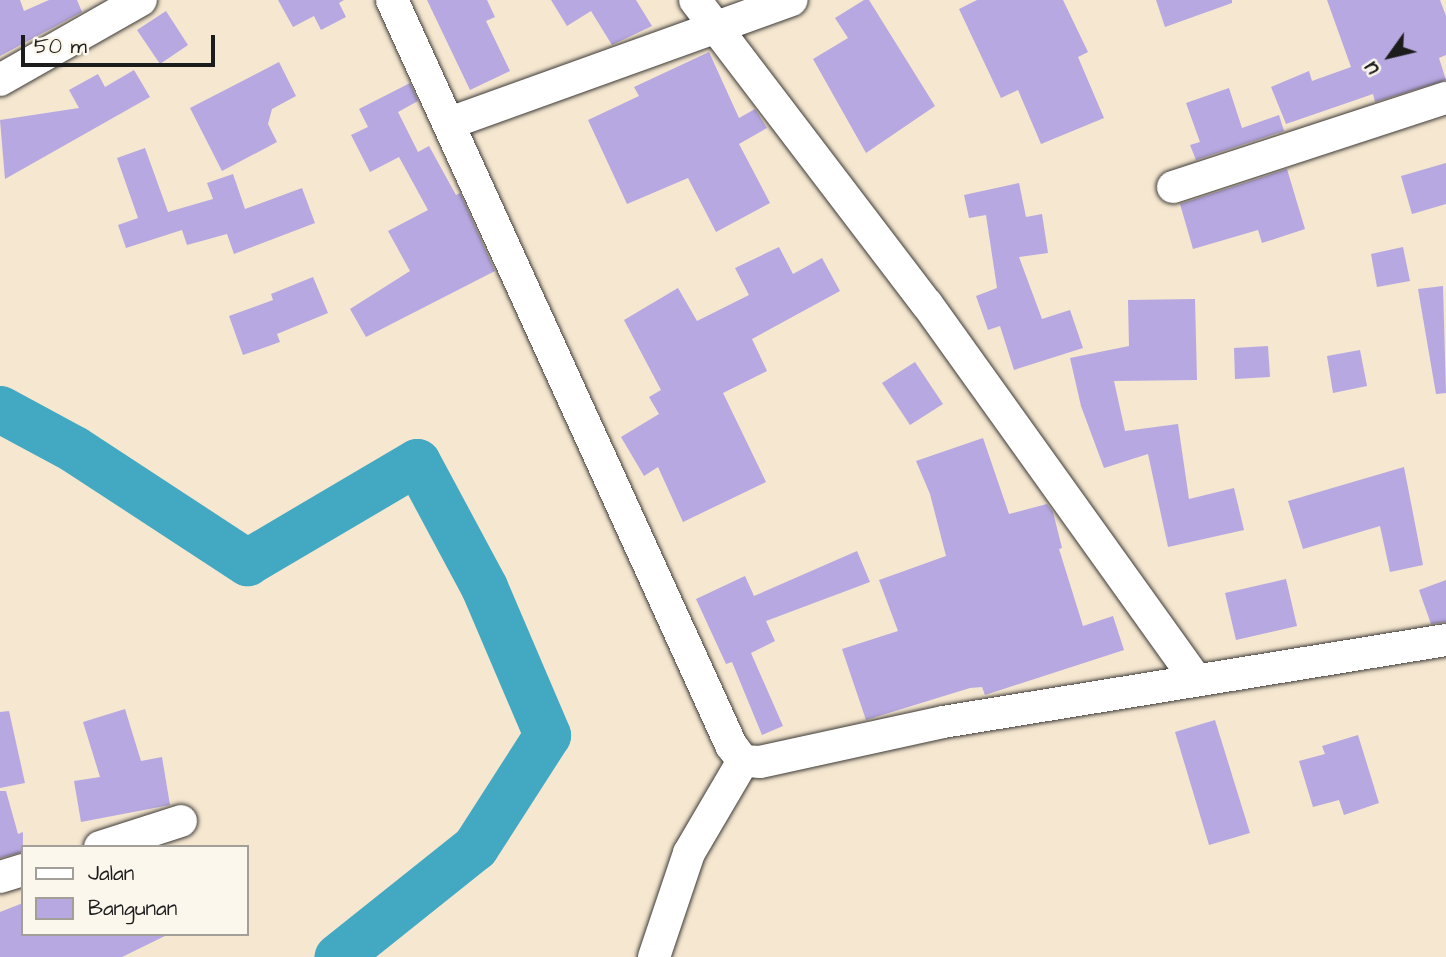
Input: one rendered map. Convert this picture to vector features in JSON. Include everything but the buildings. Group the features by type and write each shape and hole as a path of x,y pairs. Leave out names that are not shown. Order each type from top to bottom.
{"street":[{"path":"0,80 141,0"},
{"path":"392,0 731,745 743,761 761,762 943,722 1446,640"},
{"path":"695,0 927,304 1196,680"},
{"path":"450,123 791,0"},
{"path":"1173,187 1446,98"},
{"path":"654,957 689,853 743,761"},
{"path":"106,845 181,821"},
{"path":"0,877 21,871"}],"waterway":[{"path":"0,409 74,449 247,562 417,462 484,587 547,735 475,847 337,957"}]}
